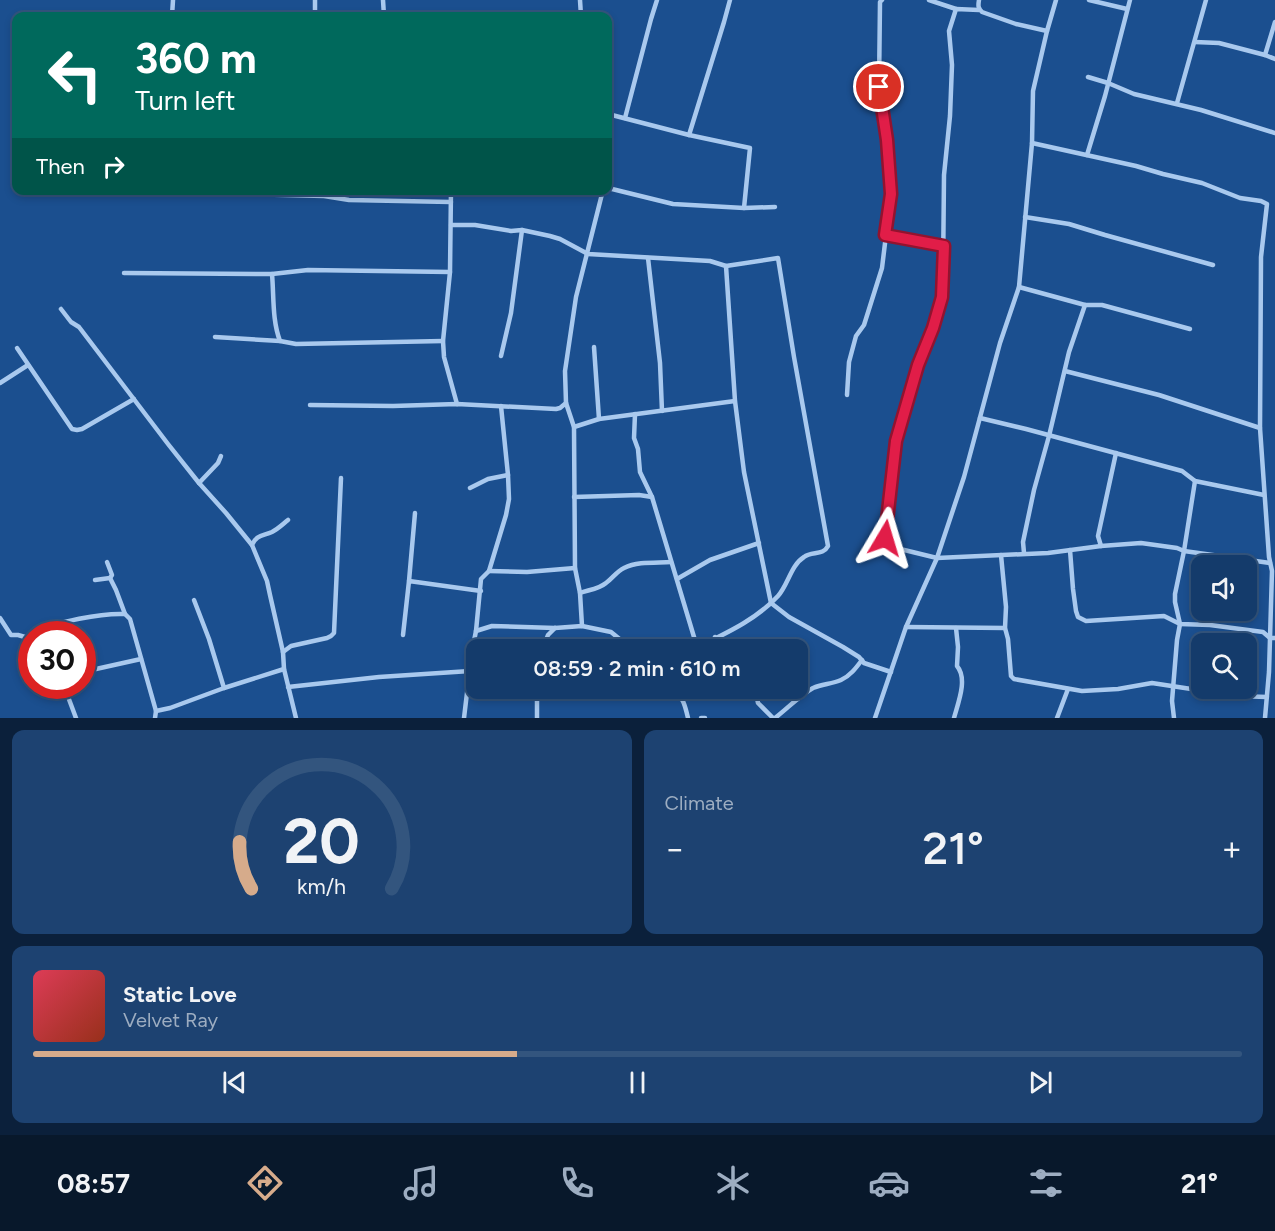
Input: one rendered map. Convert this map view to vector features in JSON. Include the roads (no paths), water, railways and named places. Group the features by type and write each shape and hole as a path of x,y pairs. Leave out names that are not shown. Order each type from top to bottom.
{"street":[{"path":"625,118 657,0"},
{"path":"689,135 730,0"},
{"path":"847,395 849,362 856,336 864,326 882,268 891,194 887,140 879,87 880,2 882,0"},
{"path":"929,0 956,9 979,10 1016,24 1047,31"},
{"path":"979,10 980,0"},
{"path":"875,718 906,627 937,558 964,477 1000,344 1019,287 1032,143 1033,92 1056,0"},
{"path":"1089,0 1127,9"},
{"path":"1087,155 1130,0"},
{"path":"1177,104 1206,0"},
{"path":"956,9 949,31 952,65 944,175 942,297 933,328 918,365 896,441 886,543 937,558 1048,553 1141,543 1270,563"},
{"path":"1265,55 1275,22"},
{"path":"1195,42 1219,43 1275,59"},
{"path":"1088,77 1108,82 1134,94 1201,110 1275,133"},
{"path":"612,115 750,148 744,208"},
{"path":"1032,143 1202,183 1240,198 1267,204 1261,257 1260,428 1270,563 1274,571 1273,638 1265,718"},
{"path":"612,189 673,204 744,208 775,207"},
{"path":"284,195 324,196 348,200 451,202"},
{"path":"451,195 450,272 443,340 444,357 457,404"},
{"path":"582,626 580,592 575,568 574,427 567,405 565,371 576,297 602,195"},
{"path":"1025,217 1069,224 1213,265"},
{"path":"451,225 522,230 560,239 588,254 710,261 726,266 778,258 828,546 823,552 804,556 780,593 750,620 711,639"},
{"path":"501,356 511,313 522,230"},
{"path":"885,235 944,246"},
{"path":"648,258 660,363 662,411"},
{"path":"726,266 735,401 744,472 771,603 789,617 843,647 864,663 891,672"},
{"path":"124,273 272,274 308,270 450,272"},
{"path":"272,274 274,307 280,341"},
{"path":"1019,287 1085,305 1102,305 1190,329"},
{"path":"1024,553 1026,522 1050,436 1069,352 1085,305"},
{"path":"61,309 71,322 79,327 199,483 252,545 267,581 296,718"},
{"path":"215,337 296,344 443,340"},
{"path":"594,346 600,419"},
{"path":"17,348 72,429 82,429 134,399"},
{"path":"0,383 28,365"},
{"path":"1065,371 1160,395 1260,428"},
{"path":"574,427 600,419 735,401"},
{"path":"310,405 457,404 556,409 567,405"},
{"path":"474,639 481,579 489,571 510,500 501,406"},
{"path":"635,414 634,438 638,449 640,472 652,496 677,579 692,639"},
{"path":"980,418 1182,471 1195,481 1264,495"},
{"path":"1101,546 1098,536 1116,453"},
{"path":"199,483 218,463 221,456"},
{"path":"470,488 488,479 508,475"},
{"path":"283,652 291,646 327,638 334,633 341,478"},
{"path":"1174,718 1172,701 1180,624 1175,594 1195,481"},
{"path":"574,497 652,496"},
{"path":"403,635 415,513"},
{"path":"252,545 254,540 261,535 274,531 288,520"},
{"path":"677,579 710,560 759,543"},
{"path":"1070,550 1076,611 1080,619 1086,621 1164,615 1180,624 1210,625 1263,632 1273,638"},
{"path":"1000,555 1005,628 1012,677 1068,689 1092,691 1152,683 1237,696 1267,697"},
{"path":"107,562 112,575 110,578 125,614 130,620 156,711 155,718"},
{"path":"580,592 606,584 615,574 631,566 671,562"},
{"path":"489,571 527,572 575,568"},
{"path":"95,580 110,578"},
{"path":"409,581 481,591"},
{"path":"194,600 224,687"},
{"path":"75,621 109,614 125,614"},
{"path":"0,618 11,635 18,635"},
{"path":"476,631 492,626 555,628 582,626 611,632 620,639"},
{"path":"906,627 1005,628"},
{"path":"546,639 555,628"},
{"path":"954,718 962,680 961,671 957,666 956,628"},
{"path":"96,669 141,659"},
{"path":"757,699 758,703 774,718 811,689 846,677 861,660"},
{"path":"156,711 284,669"},
{"path":"288,687 379,677 466,671"},
{"path":"1057,718 1068,689"},
{"path":"69,699 76,718"},
{"path":"464,718 466,699"},
{"path":"537,699 537,718"},
{"path":"682,699 688,718"}]}
